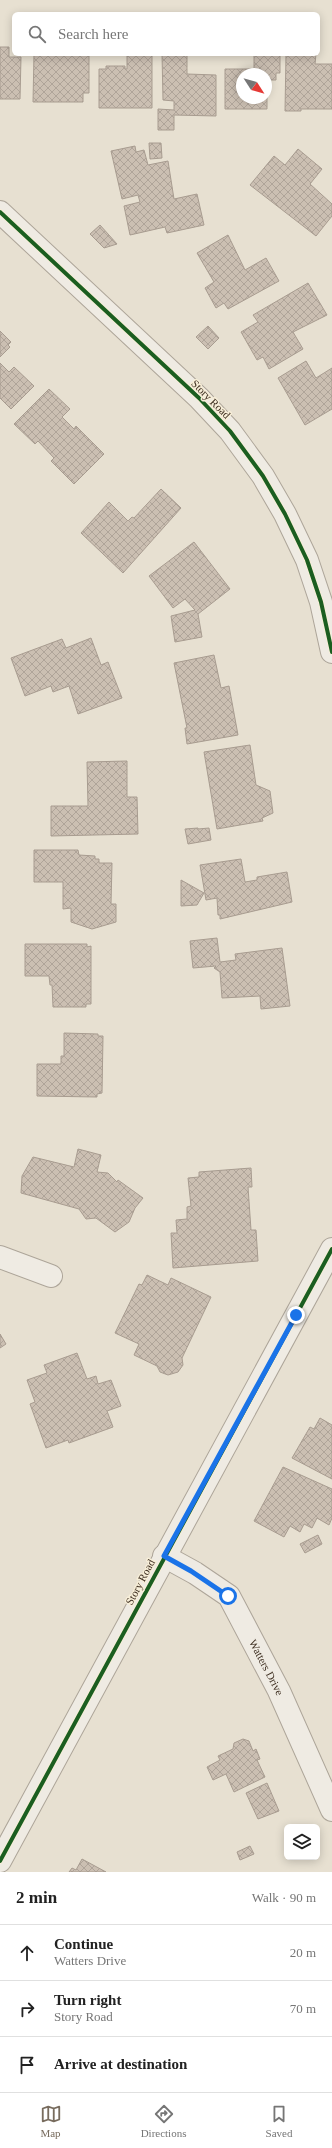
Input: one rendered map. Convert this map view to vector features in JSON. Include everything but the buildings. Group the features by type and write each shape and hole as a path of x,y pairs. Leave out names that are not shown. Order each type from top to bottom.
{"street":[{"name":"Story Road","path":"0,212 199,398 230,431 263,476 285,514 307,560 327,610 332,652"},
{"name":"Story Road","path":"0,1861 164,1556 332,1249"},
{"path":"0,1256 51,1276"},
{"name":"Watters Drive","path":"164,1556 191,1571 228,1596 279,1691 332,1810"}],"cycle path":[{"path":"0,212 199,398 230,431 263,476 285,514 307,560 321,602 332,652"},
{"path":"0,1861 332,1249"}],"route":[{"path":"228,1596 191,1571 164,1556 296,1315"}]}
